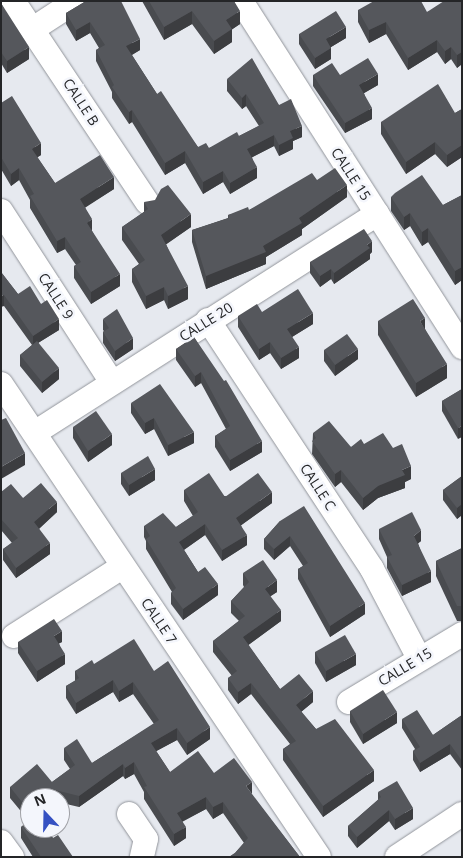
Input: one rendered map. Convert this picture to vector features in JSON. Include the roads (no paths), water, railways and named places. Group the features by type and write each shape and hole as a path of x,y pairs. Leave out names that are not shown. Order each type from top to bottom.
{"street":[{"name":"CALLE B","path":"13,1 147,202"},
{"path":"32,29 76,1"},
{"name":"CALLE 15","path":"241,1 462,347"},
{"name":"CALLE 9","path":"1,211 111,382"},
{"name":"CALLE 20","path":"36,432 111,382 377,214"},
{"name":"CALLE C","path":"208,320 372,569 419,658"},
{"name":"CALLE 7","path":"1,384 36,432 122,567 319,857"},
{"path":"14,636 122,567"},
{"name":"CALLE 15","path":"349,702 419,658 462,634"},
{"path":"129,814 146,839 142,857"},
{"path":"397,857 462,814"},
{"path":"1,842 12,857"}]}
